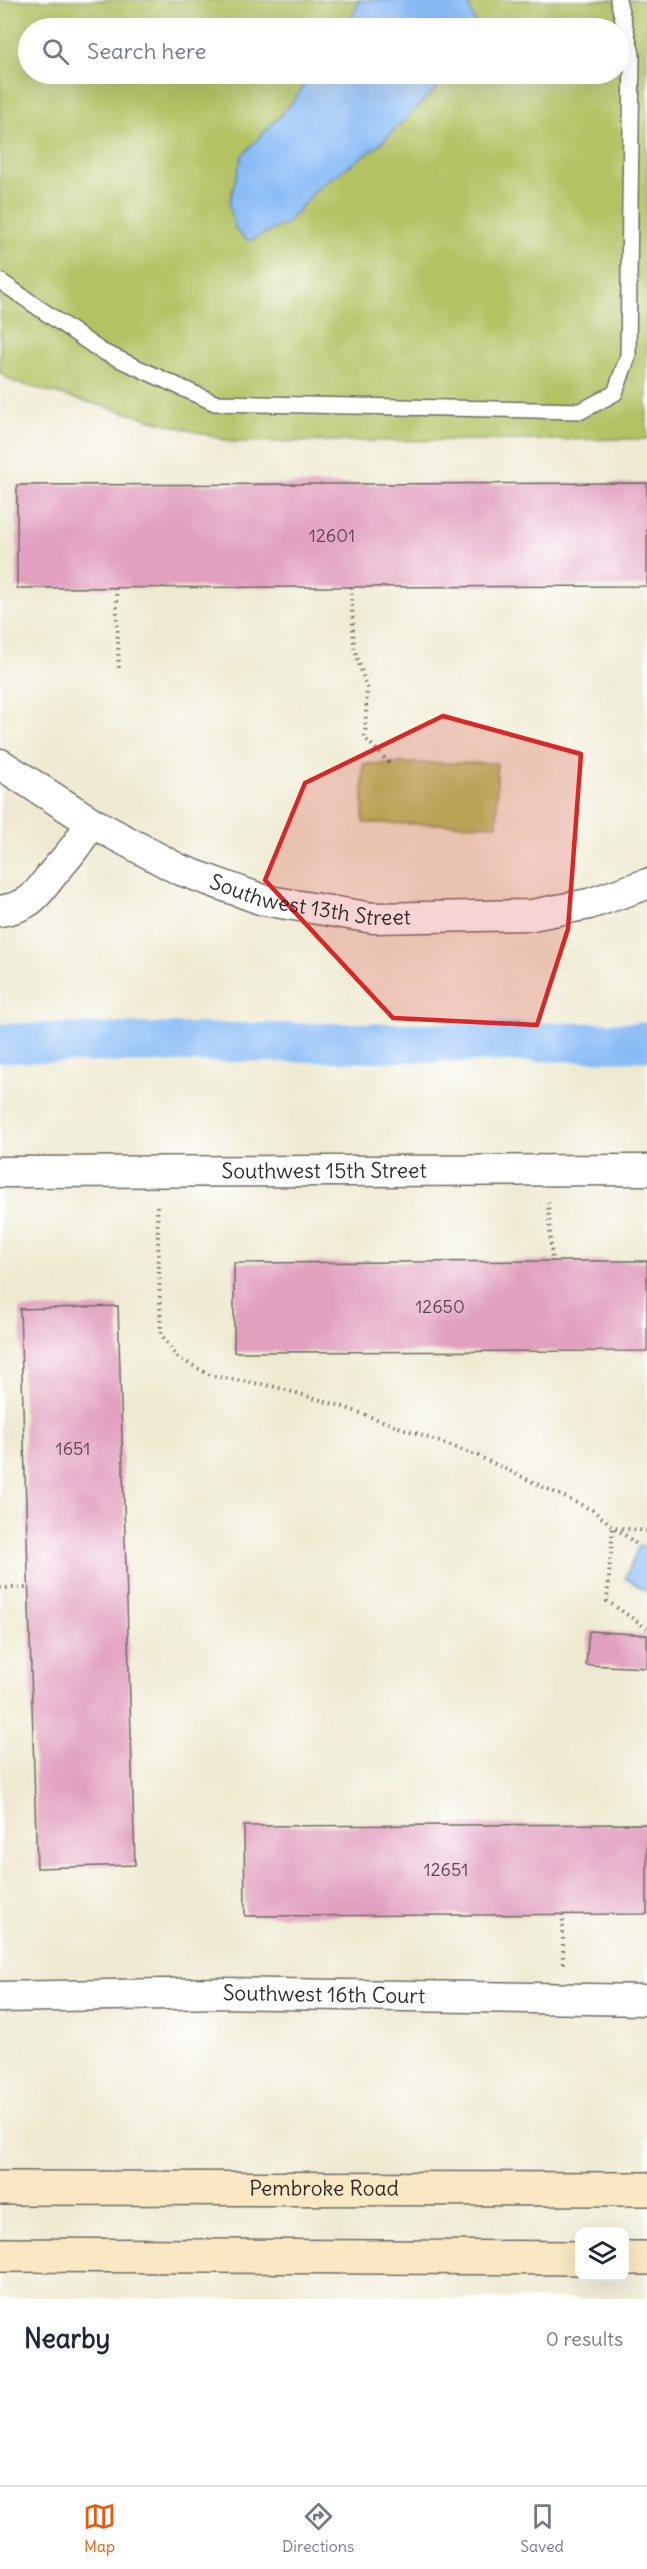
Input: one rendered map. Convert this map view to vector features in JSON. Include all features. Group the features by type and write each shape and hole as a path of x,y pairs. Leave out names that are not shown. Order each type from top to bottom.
{"main road":[{"name":"Pembroke Road","path":"0,2188 647,2189"},
{"path":"0,2255 575,2258"},
{"path":"629,2258 647,2258"}],"street":[{"name":"Southwest 13th Street","path":"0,764 91,822 178,868 263,900 373,918 532,915 588,904 647,884"},
{"path":"0,911 16,909 38,895 71,854 91,822"},
{"name":"Southwest 15th Street","path":"0,1172 647,1170"},
{"name":"Southwest 16th Court","path":"0,1997 223,1993 647,2000"}],"lane":[{"path":"618,0 623,18"},
{"path":"0,281 101,351 215,403 581,411 615,393 628,356 632,54 629,42"}],"path":[{"path":"351,587 354,648 367,688 365,738 389,763"},
{"path":"116,588 118,671"},
{"path":"545,1171 552,1262"},
{"path":"157,1172 161,1334 177,1357 212,1376 272,1386 341,1406 478,1456 592,1510 639,1546"},
{"path":"613,1527 647,1531"},
{"path":"613,1527 608,1601 647,1628"},
{"path":"0,1588 28,1588"},
{"path":"563,1914 563,1973"}],"highlighted area":[{"path":"443,716 581,754 568,929 537,1025 393,1018 265,880 305,783"}],"green space":[{"path":"0,0 647,0 647,439 233,442 14,382 0,373"},
{"path":"497,763 497,825 363,823 363,764"}],"water":[{"path":"359,0 467,0 474,18 351,18"},
{"path":"305,84 441,84 378,146 320,186 286,224 249,241 236,231 229,204 242,156 290,105"},
{"path":"639,1546 647,1547 647,1592 625,1578"}],"building":[{"path":"647,483 647,586 17,588 17,485"},
{"path":"647,1261 647,1351 234,1352 234,1263"},
{"path":"118,1306 135,1865 37,1868 20,1309"},
{"path":"589,1631 647,1635 647,1668 586,1665"},
{"path":"647,1824 647,1914 245,1916 244,1826"}],"waterway":[{"path":"0,1043 647,1042"}]}
